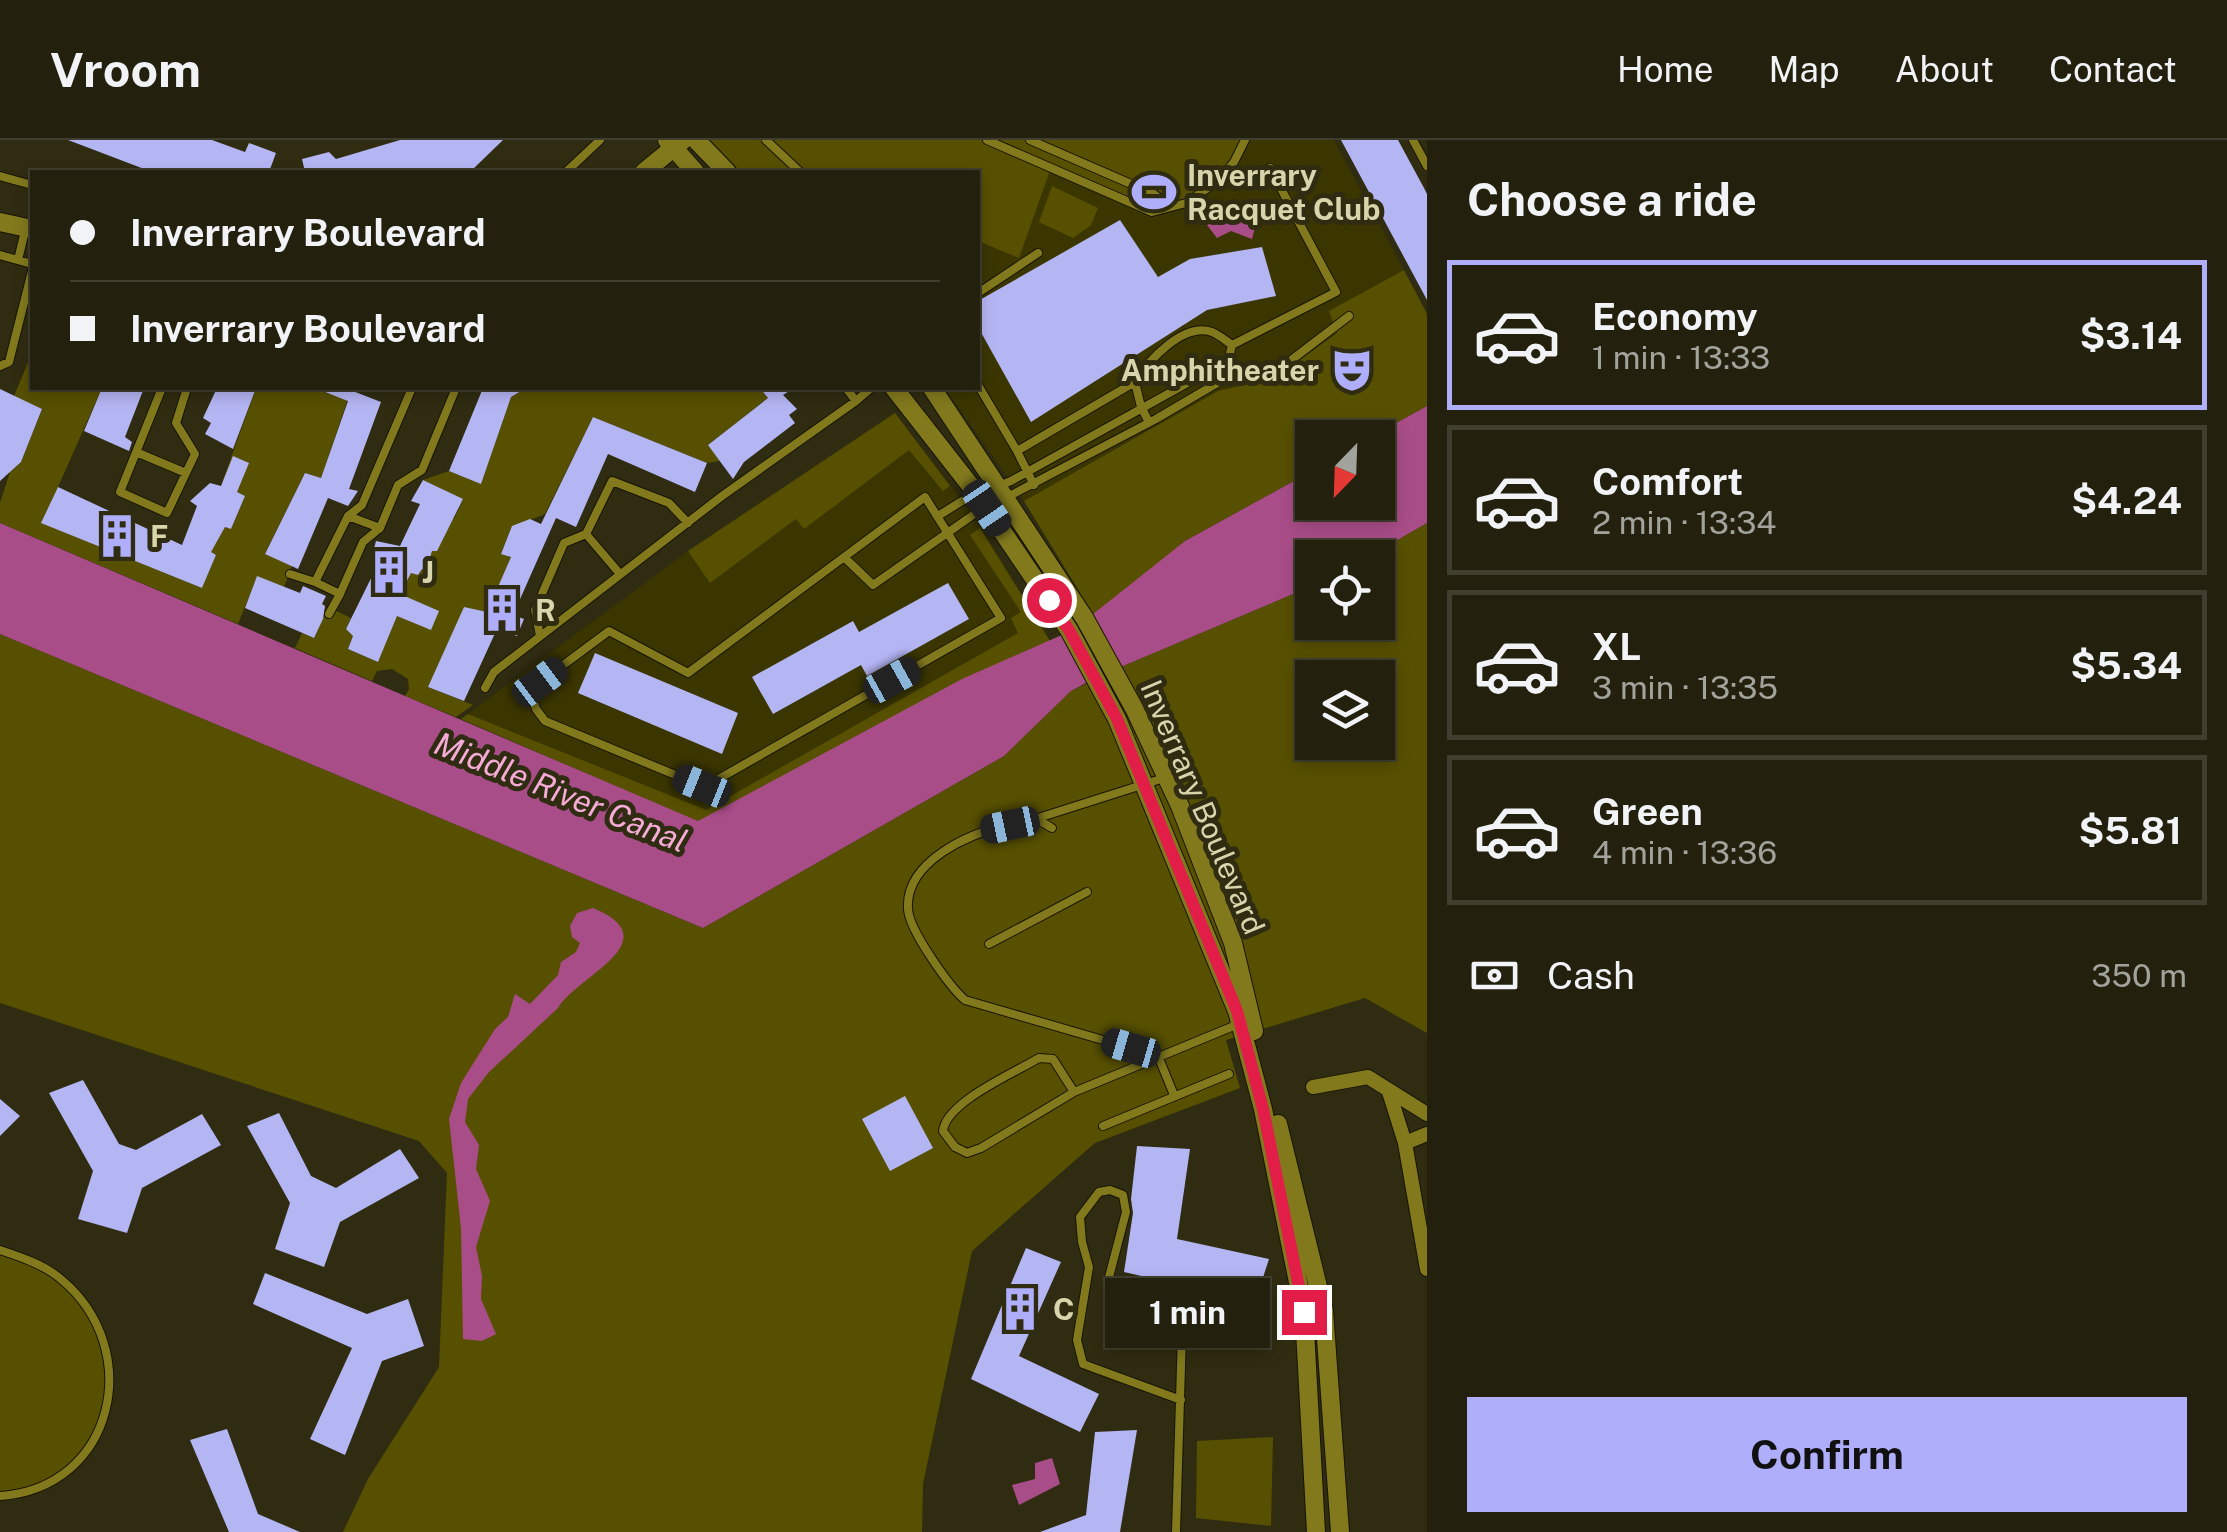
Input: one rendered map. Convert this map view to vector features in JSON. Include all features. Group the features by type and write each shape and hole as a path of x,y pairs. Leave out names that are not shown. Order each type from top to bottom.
{"street":[{"path":"696,140 725,170"},
{"path":"646,170 675,143 695,170"},
{"path":"0,222 29,228"},
{"name":"Inverrary Boulevard","path":"896,390 1116,673 1166,777 1232,943 1324,1311 1340,1532"},
{"name":"Inverrary Boulevard","path":"933,390 1003,492 1077,625 1098,684 1211,942 1240,1022 1263,1109 1304,1312 1316,1532"},
{"path":"1313,1087 1368,1076 1427,1114"},
{"path":"1389,1092 1406,1144 1427,1269"},
{"path":"1406,1144 1427,1134"}],"lane":[{"path":"568,170 600,140"},
{"path":"766,140 798,170"},
{"path":"987,140 1152,212 1186,203 1218,180 1246,140"},
{"path":"1030,140 1154,194 1169,206"},
{"path":"1413,140 1427,166"},
{"path":"1070,176 1076,160"},
{"path":"1224,379 1232,346 1336,292 1270,168"},
{"path":"0,176 30,184"},
{"path":"18,260 29,228"},
{"path":"980,292 1038,253"},
{"path":"0,256 30,267"},
{"path":"0,366 10,362 30,277"},
{"path":"938,516 1034,484 1224,379 1273,374 1349,316"},
{"path":"1017,452 1135,382 1147,363 1190,332 1211,331 1232,346"},
{"path":"845,558 873,585 948,532 982,501 1003,492 1027,472 1209,371 1224,379"},
{"path":"1135,382 1141,407 1150,422"},
{"path":"980,388 1034,484"},
{"path":"161,390 120,492 167,513 195,454 176,423 186,390"},
{"path":"315,582 348,516 362,506 411,390"},
{"path":"329,614 364,542 380,528 398,486 422,470 455,390"},
{"path":"848,390 856,401"},
{"path":"485,688 494,672 620,574 870,390"},
{"path":"1074,446 1082,458"},
{"path":"136,452 186,473"},
{"path":"540,636 536,610 564,543 586,534 612,480 670,502 688,523"},
{"path":"925,498 938,516 1001,618 708,785 702,786 545,721 536,710 532,696 540,682 609,631 688,674 925,498"},
{"path":"348,516 380,528"},
{"path":"586,534 620,574"},
{"path":"290,574 340,594"},
{"path":"1158,1056 965,1000 954,990 911,923 907,908 920,872 938,856 985,830 1036,820 1166,777"},
{"path":"1036,820 1052,828"},
{"path":"989,944 1087,892"},
{"path":"1074,1092 1053,1059 1040,1058 956,1107 944,1119 943,1131 955,1147 967,1153 981,1148 1074,1092 1240,1022"},
{"path":"1158,1056 1174,1095"},
{"path":"1104,1126 1229,1074"},
{"path":"1176,1532 1181,1400 1180,1326 1110,1308 1108,1281 1126,1212 1123,1194 1099,1192 1080,1217 1089,1267 1077,1340 1083,1364 1181,1400"},
{"path":"0,1250 26,1259 62,1280 95,1320 108,1357 110,1403 94,1439 54,1483 0,1496"}],"shaded area":[{"name":"Inverrary Racquet Club","path":"710,140 1245,140 1218,181 1186,203 1152,212 1051,168 1019,258 980,242 980,170 739,170"},
{"path":"1245,140 1334,140 1404,270 1330,311 1338,332 1276,377 1218,391 1024,501 946,390 980,390 980,242 1019,257 1051,168"},
{"path":"1052,186 1098,208 1091,225 1073,238 1039,222"},
{"path":"1404,270 1427,314 1427,406 1395,424 1395,420 1295,420 1295,480 1185,541 1096,619 1024,501 1218,391 1276,377 1337,333 1329,311"},
{"path":"30,358 30,390 101,390 42,523 202,588 216,555 210,552 225,527 231,529 245,496 221,486 255,390 319,390 329,394 351,390 321,478 305,473 265,553 292,566 284,587 257,577 238,624 0,523 0,503 10,472 21,462 42,410 14,396"},
{"path":"523,390 762,390 768,398 709,444 720,461 707,463 593,417 545,514 512,527 501,553 511,557 487,612 428,687 473,705 456,717 405,696 408,679 392,669 377,671 372,681 295,648 302,633 314,638 328,607 351,618 346,629 353,636 348,649 378,662 403,600 405,570 418,575 426,570 432,551 463,500 423,480 449,471 481,483 511,397"},
{"path":"895,413 973,515 1050,641 962,679 698,822 461,719 688,551"},
{"path":"895,413 950,486 943,491 909,450 804,529 796,519 710,583 688,551"},
{"path":"1427,523 1427,1033 1365,998 1226,1040 1240,1088 1095,1143 972,1251 923,1484 922,1532 343,1532 368,1479 439,1367 447,1173 419,1141 0,1003 0,634 703,928 1004,756 1071,691 1295,593 1295,640 1395,640 1395,541"},
{"path":"980,528 1050,641 698,822 461,719 468,714 706,810 1018,633 1011,618 1021,612 970,535"},
{"path":"0,1250 62,1279 95,1320 108,1357 103,1424 66,1473 54,1483 0,1496"},
{"path":"1273,1437 1271,1526 1196,1518 1197,1441"}],"water":[{"path":"1240,209 1258,216 1252,239 1231,231 1217,238 1207,225 1217,211"},
{"name":"Middle River Canal","path":"1427,406 1427,523 1395,541 1295,540 1295,593 1071,691 1004,756 703,928 0,634 0,523 698,821 962,679 1073,630 1185,541 1295,480 1295,520 1395,520 1395,424"},
{"path":"593,908 615,920 623,933 621,946 612,959 489,1072 468,1099 465,1122 479,1145 476,1169 490,1201 476,1247 482,1276 481,1299 496,1334 482,1341 463,1339 461,1228 449,1119 461,1083 495,1029 508,1017 515,994 530,1004 558,975 561,962 576,952 580,943 572,937 570,926 577,913"},
{"path":"1052,1458 1060,1484 1019,1505 1012,1485 1035,1479 1035,1463"}],"building":[{"path":"68,140 212,140 245,152 249,143 276,153 270,170 147,170"},
{"path":"400,140 503,140 472,170 305,170 302,159 329,152 336,159"},
{"path":"1341,140 1398,140 1424,188 1427,300"},
{"path":"1120,220 1158,277 1190,259 1262,247 1276,296 1207,310 1031,422 980,331 980,300"},
{"path":"0,389 42,409 21,462 0,481"},
{"path":"101,390 143,390 125,437 132,442 129,451 84,431"},
{"path":"216,390 255,390 233,449 205,434 211,423 203,418"},
{"path":"320,390 350,390 381,402 349,489 358,491 348,506 328,498 298,569 265,554 305,473 321,478 348,401"},
{"path":"482,390 523,390 511,397 481,484 449,471"},
{"path":"762,390 791,390 783,395 797,409 789,415 795,423 744,462 733,479 708,445 768,398"},
{"path":"593,417 707,463 695,492 608,454 576,527 556,518 513,615 524,619 517,636 497,629 464,701 428,687 464,607 487,612 511,557 501,554 512,526 530,519 541,524"},
{"name":"F","path":"233,456 249,463 237,492 245,496 231,529 225,527 211,552 216,555 202,588 41,523 58,487 182,545 197,506 190,501 210,483 221,486"},
{"name":"J","path":"423,480 463,499 437,551 432,551 426,571 411,573 400,594 439,611 431,630 397,616 378,662 348,649 353,636 346,629 380,560 372,556 376,541 400,546 420,504 411,501"},
{"path":"257,576 300,593 303,586 326,596 323,619 314,638 245,608"},
{"path":"948,583 969,619 867,676 861,665 773,714 752,677 853,621 859,632"},
{"path":"595,653 738,713 722,754 578,693"},
{"path":"83,1080 119,1144 136,1150 202,1114 221,1145 142,1188 127,1233 78,1219 93,1171 49,1093"},
{"path":"905,1096 933,1148 890,1171 862,1119"},
{"path":"0,1099 20,1116 0,1136"},
{"path":"279,1113 311,1176 336,1188 400,1149 419,1178 340,1222 324,1267 275,1249 290,1203 247,1126"},
{"path":"1137,1146 1190,1149 1177,1239 1269,1259 1255,1302 1124,1272"},
{"name":"C","path":"1026,1248 1061,1262 1019,1356 1099,1394 1080,1432 971,1379"},
{"path":"265,1273 367,1314 408,1299 424,1346 382,1361 345,1455 310,1439 352,1348 253,1304"},
{"path":"227,1429 258,1514 300,1532 229,1532 190,1440"},
{"path":"1137,1430 1120,1532 1040,1532 1086,1515 1095,1432"}],"place":[{"name":"Inverrary Racquet Club","path":"1154,192"},
{"name":"Amphitheater","path":"1352,370"},
{"name":"F","path":"117,536"},
{"name":"J","path":"389,572"},
{"name":"R","path":"502,610"},
{"name":"C","path":"1020,1309"}],"route":[{"path":"1049,600 1117,719 1237,1011 1263,1109 1304,1312"}]}
